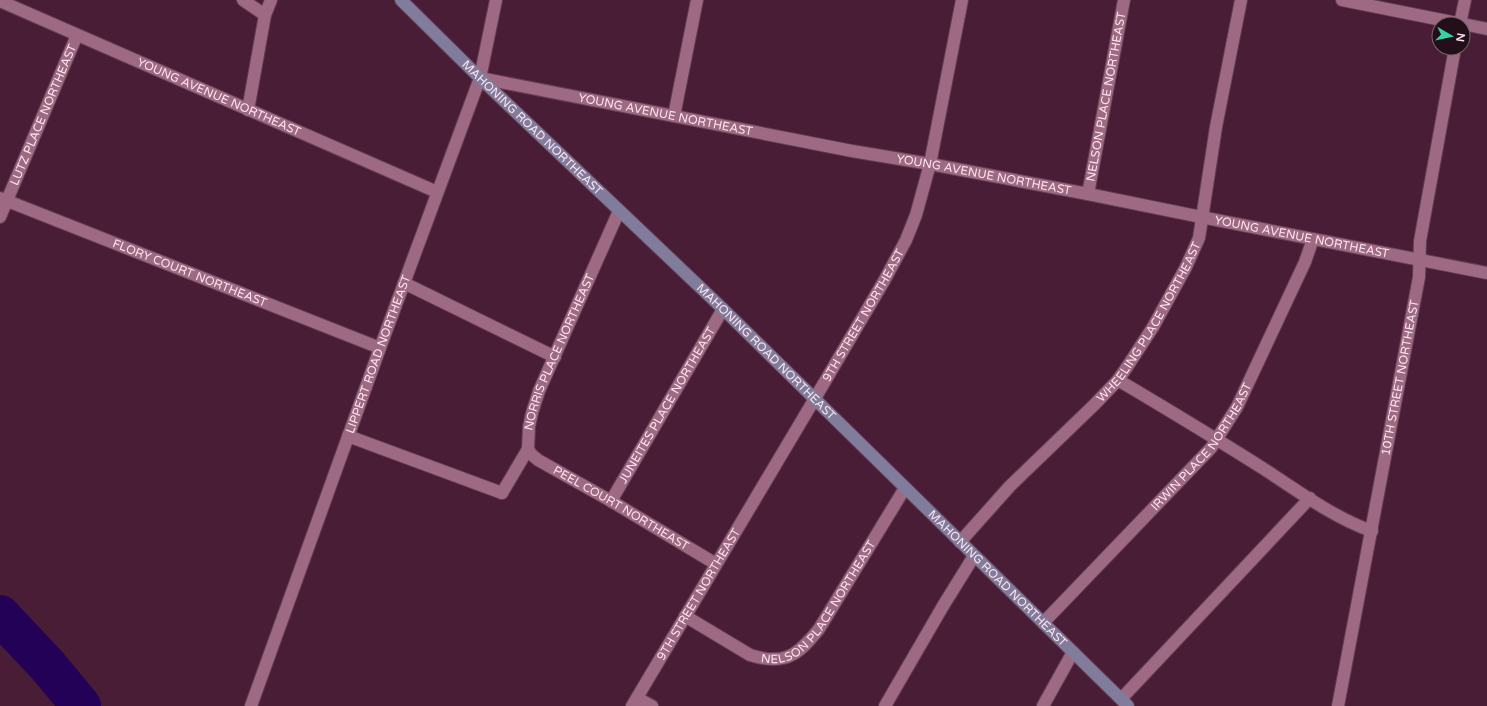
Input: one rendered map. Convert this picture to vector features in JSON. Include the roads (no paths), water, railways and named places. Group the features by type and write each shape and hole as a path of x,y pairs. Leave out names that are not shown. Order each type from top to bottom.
{"main road":[{"name":"MAHONING ROAD NORTHEAST","path":"401,0 480,78 723,309 814,400 1125,702"}],"street":[{"path":"243,0 265,15"},
{"path":"248,110 265,15 271,0"},
{"name":"LIPPERT ROAD NORTHEAST","path":"251,706 380,348 480,78 496,0"},
{"path":"674,116 697,0"},
{"name":"9TH STREET NORTHEAST","path":"635,702 884,281 906,240 916,215 930,164 962,0"},
{"name":"NELSON PLACE NORTHEAST","path":"1088,194 1124,0"},
{"name":"WHEELING PLACE NORTHEAST","path":"960,542 1010,486 1118,380 1153,327 1186,267 1199,238 1201,217 1216,127 1241,0"},
{"path":"1342,0 1431,18"},
{"path":"1462,16 1464,0"},
{"name":"YOUNG AVENUE NORTHEAST","path":"0,1 437,192"},
{"path":"1471,26 1487,29"},
{"name":"LUTZ PLACE NORTHEAST","path":"0,217 3,200 77,35"},
{"name":"10TH STREET NORTHEAST","path":"1338,706 1419,277 1420,241 1454,56"},
{"name":"YOUNG AVENUE NORTHEAST","path":"480,78 852,151 1088,194 1487,273"},
{"name":"FLORY COURT NORTHEAST","path":"3,200 380,348"},
{"name":"NORRIS PLACE NORTHEAST","path":"348,436 502,493 528,449 529,428 539,391 619,211"},
{"name":"IRWIN PLACE NORTHEAST","path":"1043,623 1206,454 1217,440 1237,407 1305,262 1312,239"},
{"path":"404,283 555,357"},
{"name":"JUNEITES PLACE NORTHEAST","path":"611,501 723,309"},
{"path":"1118,380 1357,526 1372,531"},
{"name":"PEEL COURT NORTHEAST","path":"528,449 538,460 611,501 716,564"},
{"name":"NELSON PLACE NORTHEAST","path":"685,616 750,655 762,659 780,659 803,648 819,629 905,488"},
{"path":"1125,702 1310,498"},
{"path":"885,706 974,556"},
{"path":"1043,706 1073,652"},
{"path":"635,702 652,706"}],"waterway":[{"path":"0,615 48,666 81,706"}]}
